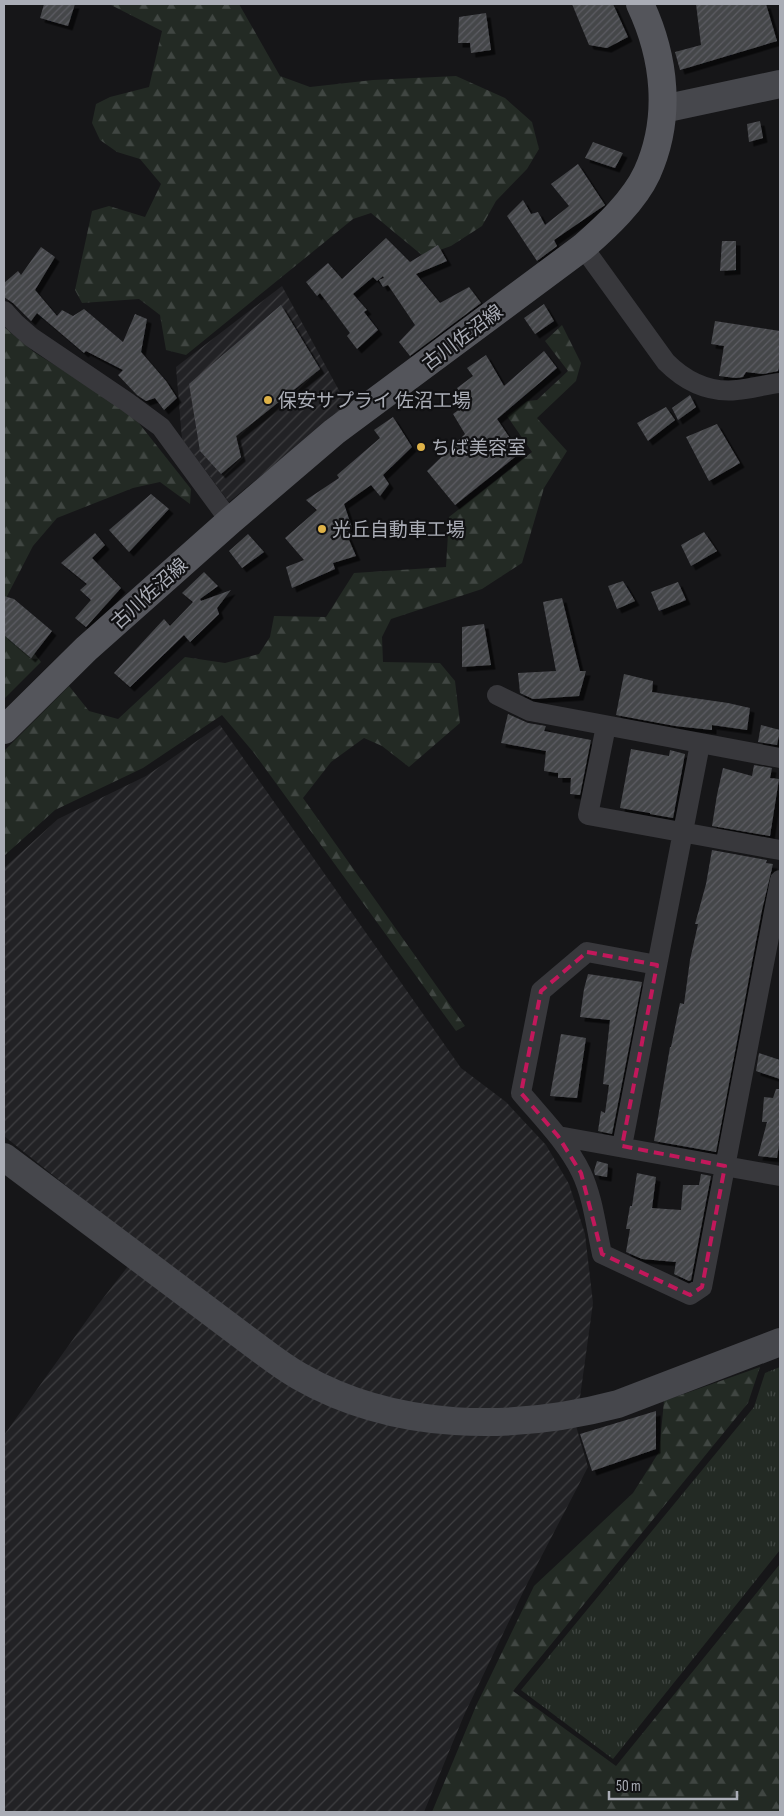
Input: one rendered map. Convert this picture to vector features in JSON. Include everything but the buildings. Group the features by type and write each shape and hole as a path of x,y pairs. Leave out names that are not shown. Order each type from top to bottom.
{"main road":[{"name":"古川佐沼線","path":"4,730 86,649 230,520 334,432 583,247 604,229 628,202 647,174 658,144 663,110 662,80 657,51 650,25 640,4"}],"street":[{"path":"663,110 780,84"},
{"path":"583,247 666,362 679,375 696,384 717,390 736,390 780,383"},
{"path":"4,311 31,337 161,426 230,520"},
{"path":"497,695 530,711 780,758"},
{"path":"606,726 588,814 780,850"},
{"path":"622,1146 700,744"},
{"path":"658,965 587,952 541,991 521,1094 558,1136 581,1173 591,1200 602,1254 690,1295 702,1287 780,880"},
{"path":"558,1136 622,1146 780,1176"},
{"path":"4,1157 260,1350 299,1376 365,1405 397,1414 455,1422 480,1422 545,1419 590,1412 618,1404 780,1342"}],"highlighted area":[{"path":"587,952 657,965 622,1146 725,1166 702,1287 690,1295 602,1254 581,1173 558,1136 521,1093 541,991"}],"shaded area":[{"name":"保安サプライ 佐沼工場","path":"282,286 347,405 229,502 182,439 176,367"},
{"path":"220,725 461,1068 506,1102 546,1145 569,1184 585,1234 593,1303 576,1426 588,1467 526,1586 465,1713 424,1812 4,1812 4,1435 97,1306 143,1247 4,1136 4,868 58,819 146,776"}],"green space":[{"path":"109,4 239,4 280,76 310,87 373,80 456,76 505,98 532,122 539,149 527,169 496,201 482,226 451,246 423,256 371,213 353,219 186,355 166,350 160,315 139,299 82,303 75,290 92,211 109,206 145,217 161,184 140,159 117,152 100,140 92,123 96,104 110,97 149,87 162,31"},
{"path":"562,325 581,363 576,381 537,418 567,451 544,488 522,563 482,589 391,619 382,637 383,662 440,663 455,681 460,723 409,767 382,746 364,738 331,762 303,798 465,1026 456,1031 254,753 222,715 143,768 55,810 4,856 4,751 69,686 89,711 118,719 185,657 225,663 259,654 270,637 274,616 326,617 354,573 446,567 449,517 532,452 507,416 527,401 537,400 568,371 545,341"},
{"path":"4,327 34,352 123,408 138,422 191,489 190,504 160,482 133,488 57,518 33,546 4,602"},
{"path":"4,614 41,662 4,699"},
{"path":"760,1367 748,1403 513,1691 616,1766 780,1564 780,1812 432,1812 476,1706 534,1586 633,1493 659,1452 664,1401"},
{"path":"780,1367 780,1550 613,1759 521,1690 754,1407 765,1373"}],"place":[{"name":"保安サプライ 佐沼工場","path":"268,400"},
{"name":"ちば美容室","path":"421,447"},
{"name":"光丘自動車工場","path":"322,529"}]}
